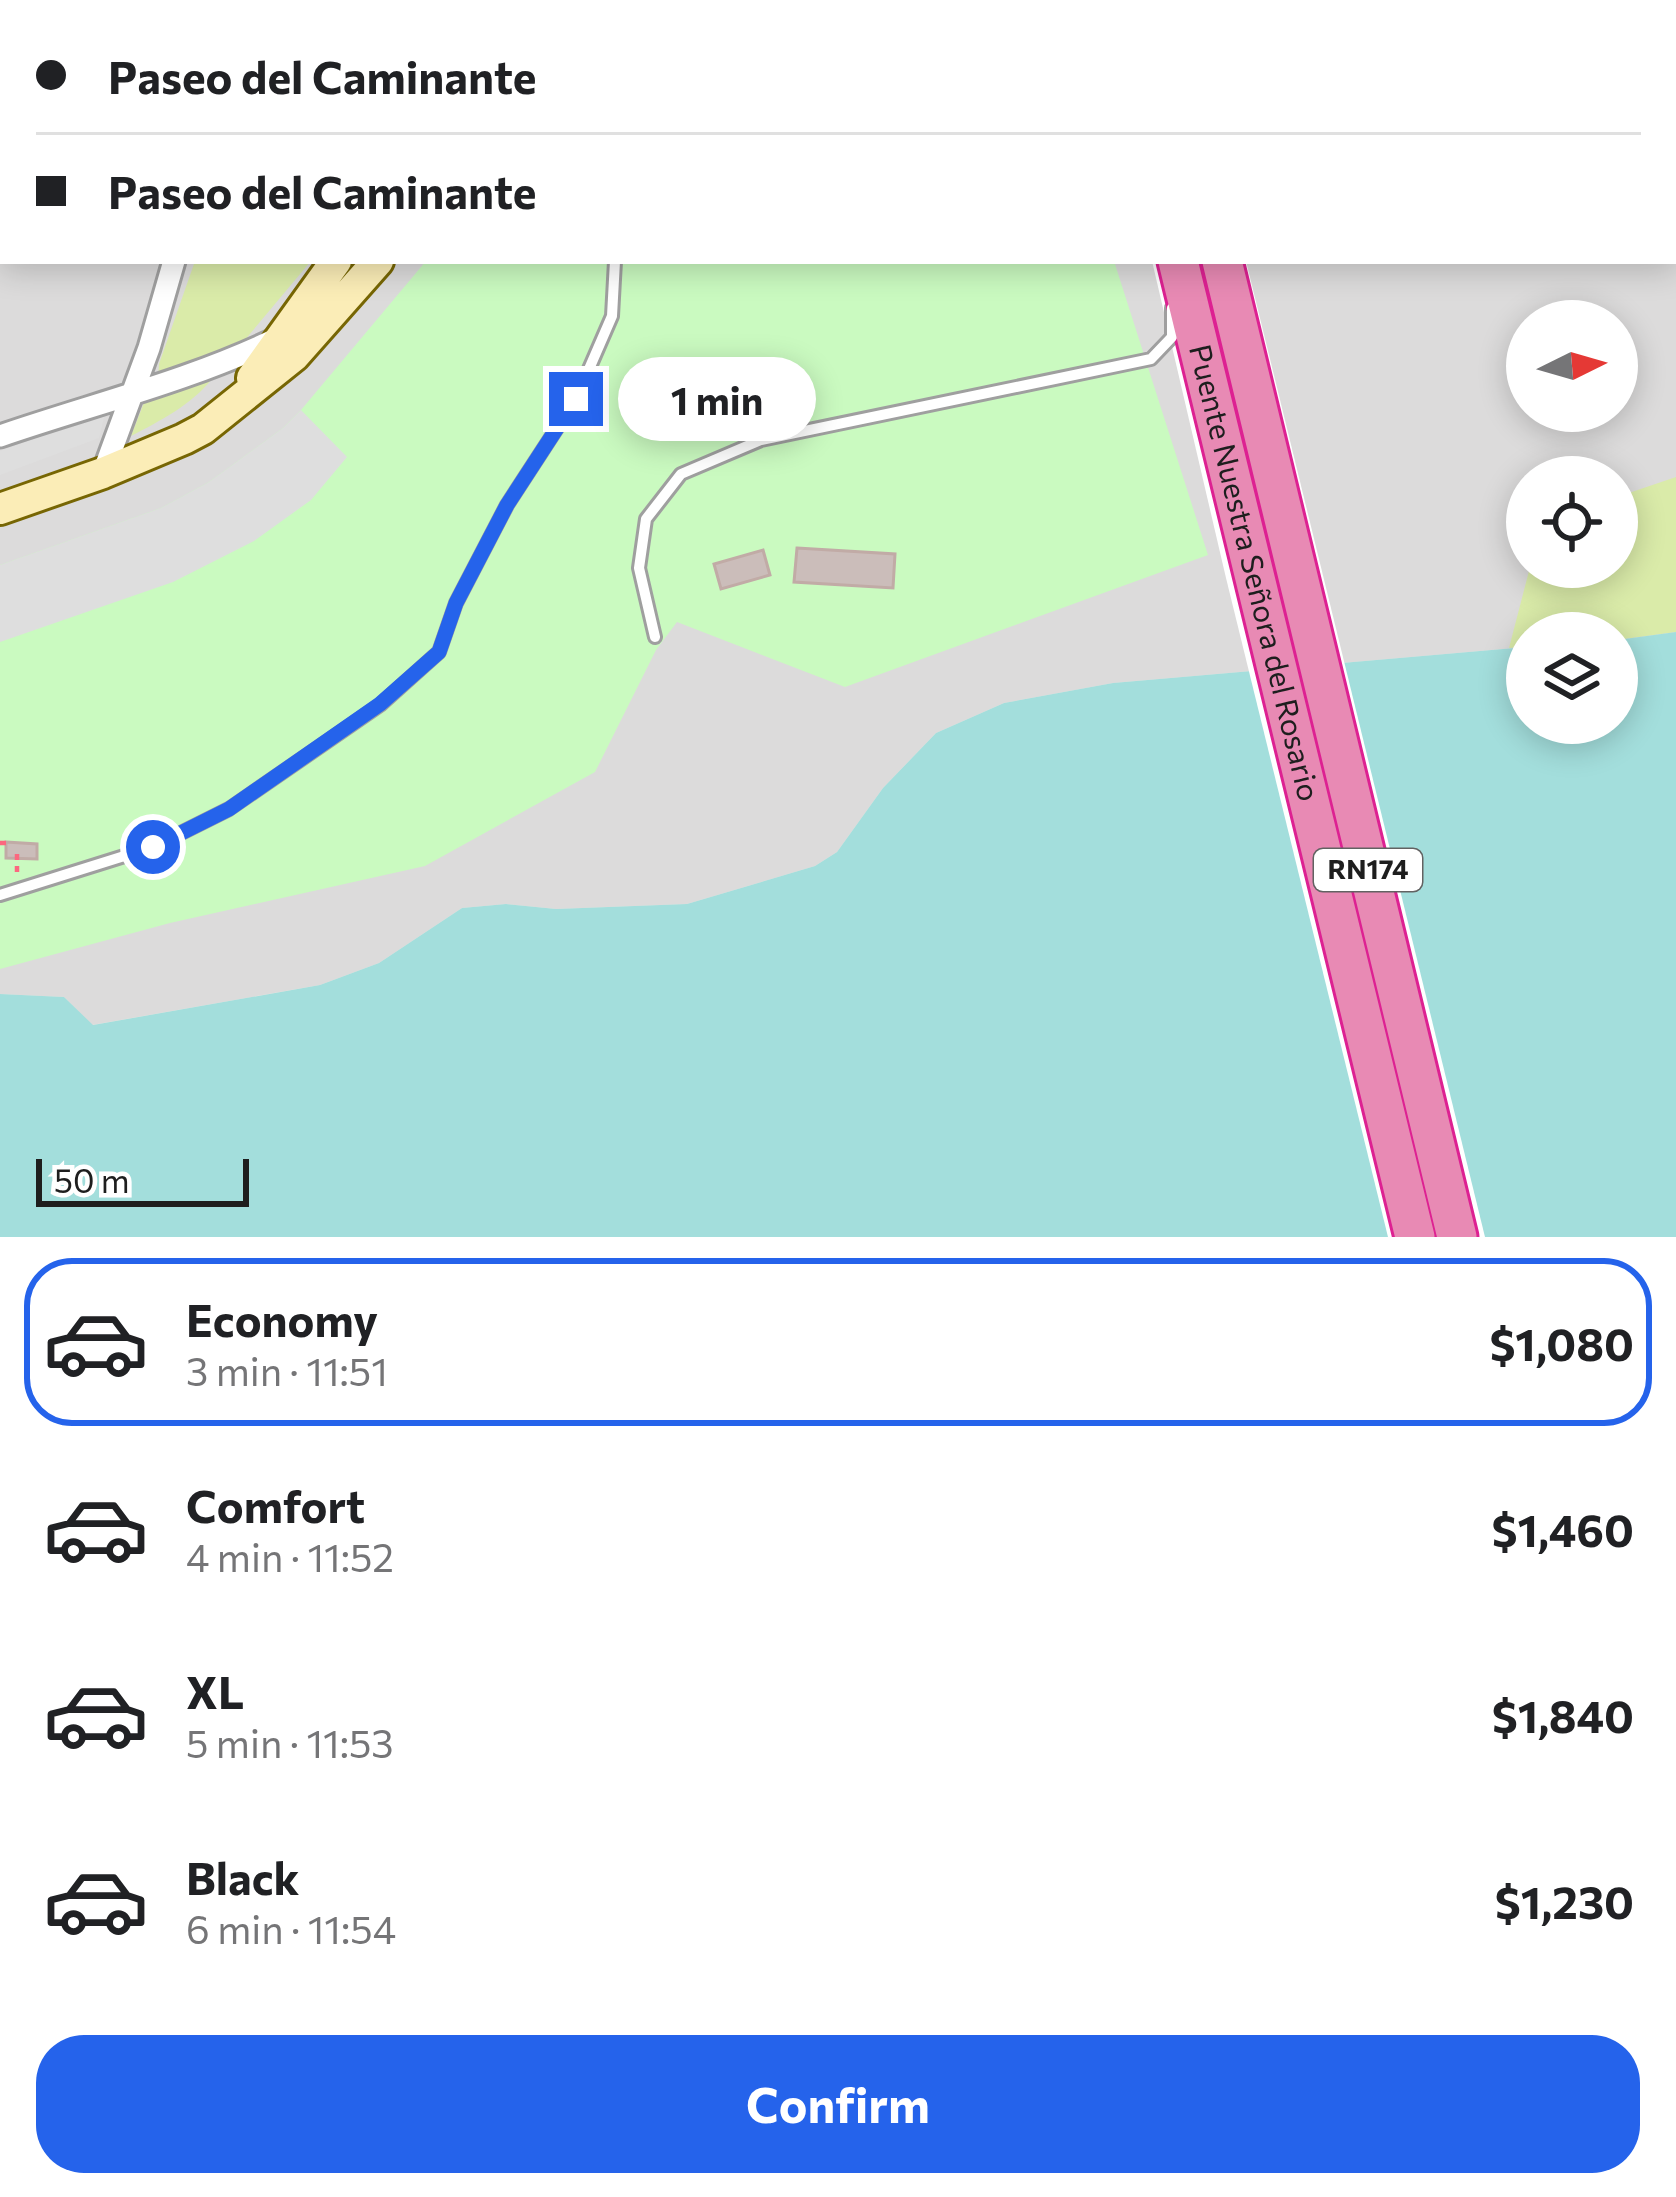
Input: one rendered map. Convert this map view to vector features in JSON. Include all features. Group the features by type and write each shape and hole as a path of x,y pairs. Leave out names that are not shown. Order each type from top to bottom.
{"highway":[{"name":"Puente Nuestra Señora del Rosario","path":"1223,264 1457,1237"},
{"name":"Puente Nuestra Señora del Rosario","path":"1175,280 1415,1237"}],"main road":[{"path":"235,403 334,264"},
{"path":"0,508 104,473 184,439 294,356 375,264"}],"street":[{"path":"104,473 173,264"},
{"path":"0,436 226,363 279,338"}],"lane":[{"path":"0,895 153,847 229,809 380,704 439,652 456,603 507,505 576,399 612,316 615,264"},
{"path":"656,637 639,568 646,519 681,475 761,440 1151,359 1172,337 1175,280"}],"shaded area":[{"path":"0,264 1676,264 1676,632 1638,637 1638,612 1506,612 1506,649 1113,683 1004,703 936,733 883,788 837,852 815,866 687,904 462,908 379,963 320,985 92,1025 64,997 0,994"},
{"path":"301,410 347,457 311,500 254,541 173,582 0,642 0,565 161,508 209,482"},
{"path":"105,413 99,438 0,475 0,451"}],"green space":[{"path":"194,264 308,264 244,341 215,359 158,380 159,364"},
{"path":"423,264 1115,264 1208,555 845,687 677,622 656,650 595,772 425,866 170,923 0,969 0,565 161,508 209,482 301,410"},
{"path":"200,378 212,379 185,405 131,436 145,400"},
{"path":"1676,477 1676,632 1638,637 1638,612 1518,612 1525,588 1638,588 1638,490"}],"water":[{"path":"1676,632 1676,1237 0,1237 0,994 64,997 93,1025 320,985 379,963 462,908 687,904 815,866 837,852 883,788 936,733 1004,703 1113,683 1506,649 1506,744 1638,744 1638,637"}],"pier":[{"path":"1153,264 1247,264 1485,1237 1388,1237"}],"building":[{"path":"797,548 895,554 893,588 794,582"},
{"path":"763,550 770,575 721,589 714,564"},
{"path":"6,842 37,844 37,859 6,858"}],"route":[{"path":"153,847 229,809 380,704 439,652 456,603 507,505 576,399"}]}
